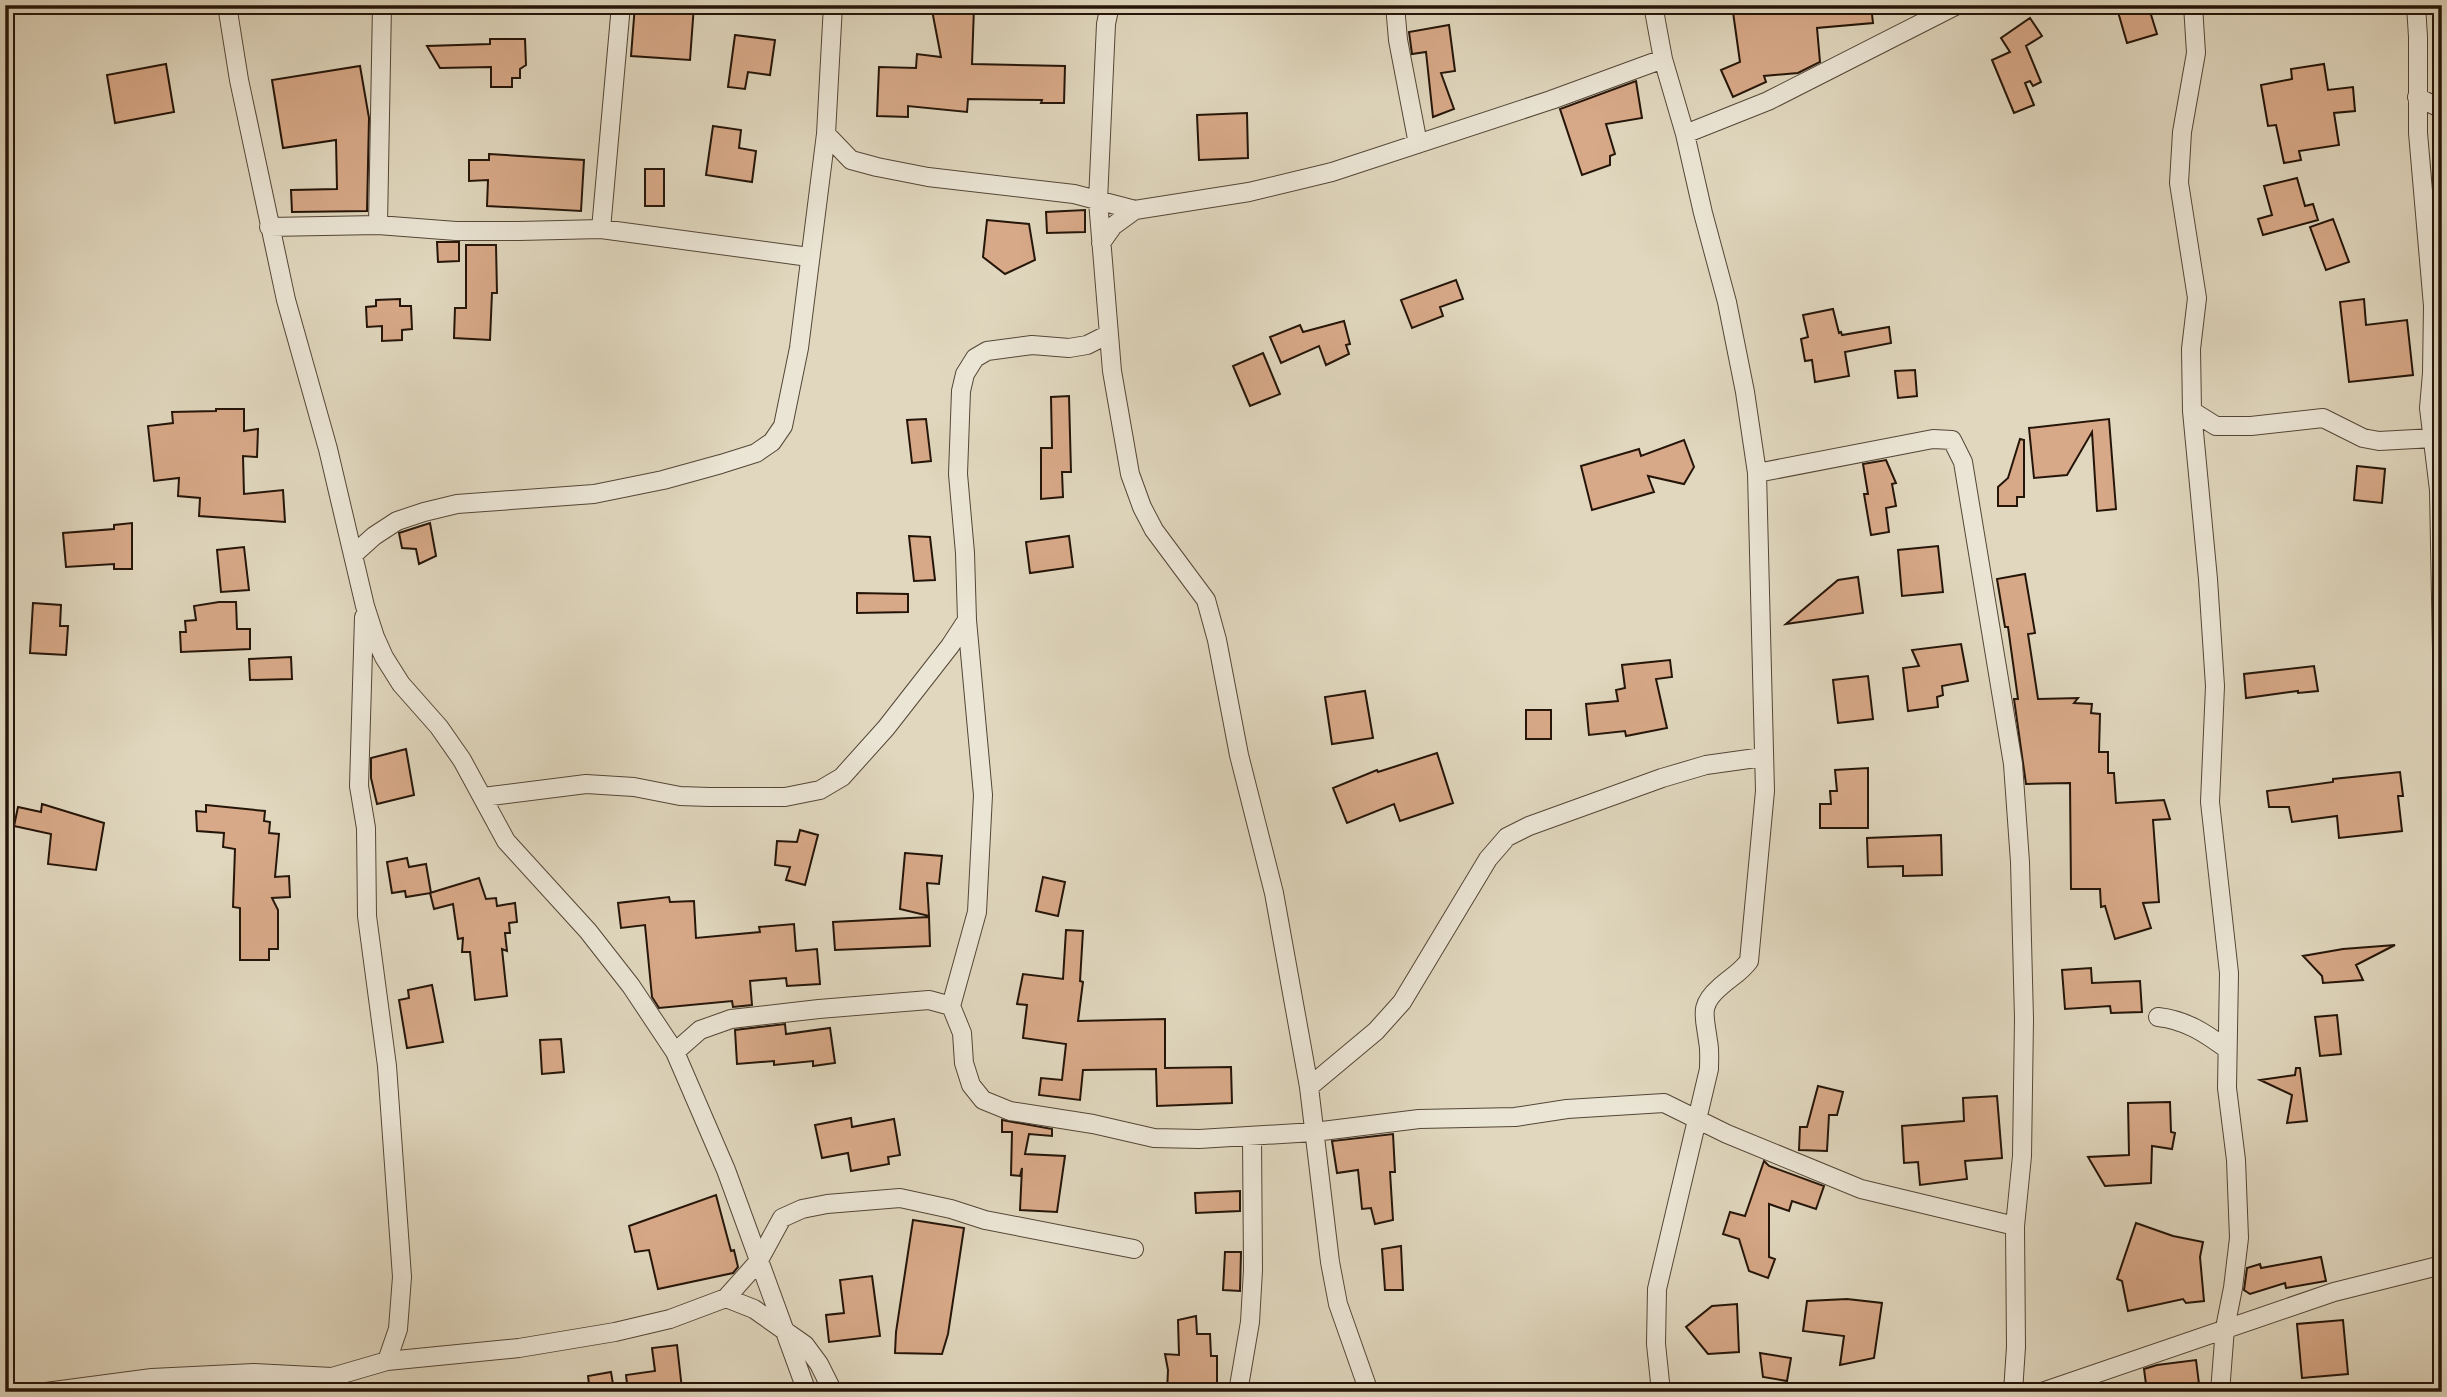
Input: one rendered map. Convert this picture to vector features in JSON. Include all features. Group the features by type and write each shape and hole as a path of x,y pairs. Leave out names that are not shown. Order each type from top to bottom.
{"street":[{"path":"227,5 239,80 286,300 328,449 365,606 375,637 401,684 439,727 461,760 506,841 588,931 631,986 676,1052 726,1170 807,1392"},
{"path":"379,225 382,5"},
{"path":"601,229 621,5"},
{"path":"354,554 374,536 397,521 435,509 457,504 594,494 663,480 756,453 772,442 783,426 799,348 826,134 833,5"},
{"path":"1110,5 1106,24 1098,201 1112,371 1130,474 1154,530 1206,600 1217,640 1239,755 1274,893 1309,1087 1330,1262 1338,1304 1369,1392"},
{"path":"1395,5 1398,40 1419,144"},
{"path":"1653,5 1663,59 1685,134 1727,302 1745,391 1757,472 1765,791 1748,961 1740,973 1720,986 1705,1004 1703,1020 1709,1043 1709,1069 1657,1289 1656,1344 1661,1392"},
{"path":"2193,5 2196,53 2182,132 2179,183 2197,298 2191,349 2192,411 2215,686 2210,802 2229,973 2227,1088 2236,1160 2238,1238 2233,1288 2225,1328 2220,1392"},
{"path":"2416,5 2417,97 2423,209 2437,306 2429,408 2439,490 2442,649"},
{"path":"1685,134 1768,101 1950,7"},
{"path":"826,134 851,160 877,167 928,177 1037,189 1135,210 1249,192 1332,172 1551,100 1663,59"},
{"path":"2417,97 2442,109"},
{"path":"1101,243 1113,226 1135,210"},
{"path":"269,227 379,225 456,231 601,229 809,257"},
{"path":"1109,334 1087,345 1069,348 1032,345 987,351 975,358 965,374 961,391 958,474 965,553 967,620 983,795 977,912 951,1006 962,1033 964,1063 971,1085 983,1100 1010,1111 1093,1124 1154,1138 1199,1139 1314,1132 1419,1119 1515,1117 1567,1109 1664,1103 1727,1133 1861,1189 2015,1226"},
{"path":"2192,411 2216,426 2251,426 2323,418 2363,438 2379,441 2433,438"},
{"path":"1757,472 1933,439 1952,440 1963,462 2013,764 2020,862 2024,1019 2022,1156 2015,1226 2016,1347 2013,1392"},
{"path":"365,606 359,786 366,828 368,933 387,1066 402,1277 398,1329 387,1361"},
{"path":"483,797 586,784 709,797 785,797 820,790 842,778 886,728 967,620"},
{"path":"1309,1087 1376,1031 1402,1002 1488,859 1507,837 1529,826 1662,778 1706,765 1763,757"},
{"path":"676,1052 700,1030 731,1019 929,1000 951,1006"},
{"path":"2158,1017 2182,1021 2195,1027 2227,1049"},
{"path":"1238,1392 1250,1322 1254,1270 1252,1136"},
{"path":"46,1392 165,1378 254,1373 332,1384 387,1361 519,1348 615,1332 670,1319 726,1298 758,1262 782,1218 802,1209 827,1204 900,1198 951,1209 985,1220 1134,1250"},
{"path":"2042,1392 2334,1292 2442,1265"},
{"path":"726,1298 754,1309 805,1345 819,1364 833,1392"}],"building":[{"path":"635,5 694,5 690,60 631,56"},
{"path":"931,5 974,7 972,64 1065,66 1064,103 968,99 967,112 908,106 908,117 877,116 879,67 916,68 917,54 941,57"},
{"path":"1732,5 1871,5 1873,23 1817,28 1820,62 1798,73 1764,76 1766,82 1733,97 1721,70 1740,62"},
{"path":"2116,5 2148,5 2157,34 2127,43"},
{"path":"2030,18 2042,36 2026,46 2041,82 2033,86 2030,81 2025,83 2034,105 2014,113 1992,60 2010,52 2001,38"},
{"path":"1449,25 1455,71 1441,73 1454,109 1433,117 1426,52 1412,54 1409,32"},
{"path":"735,35 775,40 770,75 748,72 745,89 728,87"},
{"path":"490,39 525,39 526,65 520,69 520,78 512,78 512,87 491,87 491,67 440,68 427,46 490,44"},
{"path":"166,64 174,112 115,123 107,75"},
{"path":"2324,64 2328,90 2353,87 2355,111 2334,113 2339,145 2299,151 2301,160 2284,163 2276,125 2268,126 2261,85 2292,79 2291,69"},
{"path":"360,66 369,118 367,211 292,212 291,190 337,189 336,140 283,148 272,80"},
{"path":"1636,81 1642,118 1606,124 1615,154 1610,156 1610,165 1582,175 1560,109"},
{"path":"1247,113 1248,158 1199,160 1197,115"},
{"path":"713,126 741,130 739,148 756,151 752,182 706,175"},
{"path":"489,154 584,160 581,211 487,206 488,180 469,181 469,160 489,160"},
{"path":"645,169 664,169 664,206 645,206"},
{"path":"2297,178 2305,206 2313,204 2318,220 2263,235 2258,219 2272,215 2264,186"},
{"path":"1085,210 1085,232 1047,233 1046,212"},
{"path":"2333,219 2349,262 2326,270 2310,227"},
{"path":"987,220 1029,224 1035,260 1005,274 983,257"},
{"path":"437,242 459,242 459,261 438,262"},
{"path":"466,245 496,245 497,293 492,293 490,340 454,338 455,308 466,308"},
{"path":"1456,280 1463,299 1440,307 1443,316 1412,328 1401,300"},
{"path":"400,299 400,306 411,306 412,329 402,330 402,340 382,341 382,326 367,327 366,307 376,306 376,300"},
{"path":"2364,299 2366,325 2407,320 2413,375 2349,382 2340,302"},
{"path":"1833,309 1839,333 1842,335 1889,327 1891,343 1845,352 1849,376 1815,382 1812,360 1805,361 1801,339 1808,337 1803,315"},
{"path":"1344,321 1350,344 1346,345 1349,354 1326,365 1319,346 1281,363 1270,337 1300,325 1303,332"},
{"path":"1263,353 1280,394 1250,406 1233,366"},
{"path":"1915,370 1917,396 1898,398 1895,371"},
{"path":"1069,396 1071,472 1062,472 1063,497 1041,499 1041,448 1052,448 1051,397"},
{"path":"244,409 244,431 258,429 257,457 243,456 244,494 283,490 285,522 199,516 200,498 178,496 179,478 154,481 148,426 173,423 172,412"},
{"path":"926,419 931,461 912,463 907,420"},
{"path":"2109,419 2116,509 2097,511 2092,432 2067,475 2034,478 2029,428"},
{"path":"2020,439 2024,440 2024,497 2017,497 2017,506 1998,506 1998,487 2008,478"},
{"path":"1684,440 1694,467 1684,484 1648,476 1654,492 1592,510 1581,466 1639,449 1641,456"},
{"path":"1886,460 1896,483 1892,484 1896,506 1886,508 1889,532 1871,535 1864,494 1868,494 1863,464"},
{"path":"2357,466 2385,469 2382,503 2354,500"},
{"path":"132,523 132,569 114,569 114,564 66,567 63,533 114,529 114,525"},
{"path":"430,523 436,556 419,564 416,549 402,548 399,533"},
{"path":"909,536 930,537 935,580 914,581"},
{"path":"1069,536 1073,567 1030,573 1026,542"},
{"path":"1938,546 1943,592 1902,596 1898,550"},
{"path":"244,547 249,590 221,592 217,550"},
{"path":"2025,574 2035,633 2028,634 2038,699 2078,698 2074,703 2092,704 2091,713 2100,714 2099,752 2108,752 2108,773 2114,773 2116,803 2164,800 2170,819 2153,820 2159,902 2143,903 2151,928 2115,939 2105,906 2101,907 2100,889 2071,889 2070,783 2026,784 2014,699 2018,699 2008,627 2005,627 1997,579"},
{"path":"1858,577 1863,613 1786,624 1838,580"},
{"path":"857,593 908,594 908,612 857,613"},
{"path":"236,602 237,629 250,629 250,649 181,652 180,632 186,632 185,621 196,620 194,606"},
{"path":"33,603 61,605 60,626 68,626 66,655 30,653"},
{"path":"1961,644 1968,681 1942,686 1943,695 1937,697 1938,707 1908,711 1903,668 1919,666 1912,650"},
{"path":"291,657 292,679 250,680 249,659"},
{"path":"1670,660 1672,677 1656,679 1667,728 1626,736 1625,731 1589,735 1586,704 1618,701 1616,690 1625,688 1622,665"},
{"path":"2314,666 2318,691 2246,698 2244,674"},
{"path":"1868,676 1873,719 1838,723 1833,680"},
{"path":"1365,691 1373,738 1332,744 1325,697"},
{"path":"1526,710 1551,710 1551,739 1526,739"},
{"path":"406,749 414,795 377,804 371,778 371,758"},
{"path":"1437,753 1453,803 1400,821 1394,804 1347,823 1333,788 1377,770 1378,772"},
{"path":"1868,768 1868,828 1820,828 1820,804 1831,804 1830,791 1837,791 1835,770"},
{"path":"2400,772 2403,796 2398,796 2402,831 2339,838 2337,816 2292,822 2289,807 2269,807 2267,791 2333,782 2333,779"},
{"path":"42,804 104,823 96,870 48,864 51,834 14,826 18,807 41,812"},
{"path":"206,805 265,811 264,821 270,822 269,833 279,834 275,877 289,876 290,897 272,898 278,910 278,949 269,949 269,960 240,960 240,908 233,907 235,849 223,847 224,833 197,831 196,811 206,812"},
{"path":"800,830 818,835 805,885 786,880 790,867 775,865 777,841 797,842"},
{"path":"1941,835 1942,875 1903,876 1903,866 1868,867 1867,838"},
{"path":"905,853 942,856 939,884 927,883 929,916 900,909"},
{"path":"407,858 409,867 426,864 431,893 406,897 405,891 392,893 387,862"},
{"path":"1043,877 1065,882 1058,916 1036,911"},
{"path":"479,878 486,899 496,898 497,906 515,903 517,922 509,923 510,933 505,933 507,951 502,949 507,996 475,1000 470,952 462,952 463,938 458,939 453,904 434,909 430,893"},
{"path":"669,897 670,902 694,901 696,938 760,932 759,927 794,924 796,951 817,949 820,984 787,986 786,978 750,981 752,1005 733,1007 732,1001 659,1008 652,997 645,925 621,928 618,903"},
{"path":"929,917 930,946 835,950 833,922"},
{"path":"1066,930 1083,931 1080,981 1083,982 1078,1021 1165,1019 1165,1068 1231,1067 1232,1103 1157,1106 1156,1069 1083,1070 1080,1100 1039,1095 1041,1078 1062,1080 1066,1044 1023,1038 1027,1005 1017,1004 1023,974 1063,979"},
{"path":"2395,945 2356,965 2363,980 2323,983 2322,976 2303,956 2343,949"},
{"path":"2091,968 2092,983 2140,981 2142,1012 2111,1013 2110,1006 2065,1009 2062,970"},
{"path":"432,985 443,1042 407,1048 399,1000 409,998 408,990"},
{"path":"2337,1015 2341,1054 2320,1056 2315,1017"},
{"path":"785,1024 786,1034 830,1028 835,1063 813,1066 813,1061 774,1065 774,1061 737,1064 735,1030"},
{"path":"561,1039 564,1072 542,1074 540,1040"},
{"path":"2296,1068 2300,1068 2307,1121 2287,1123 2292,1095 2260,1080 2295,1075"},
{"path":"1818,1086 1843,1092 1837,1115 1829,1115 1827,1151 1799,1150 1800,1127 1807,1127"},
{"path":"1997,1096 2002,1158 1965,1161 1967,1179 1920,1185 1918,1162 1904,1163 1902,1126 1964,1121 1963,1098"},
{"path":"2170,1102 2171,1132 2175,1133 2172,1149 2152,1146 2151,1183 2105,1186 2088,1157 2129,1155 2128,1103"},
{"path":"851,1118 852,1127 894,1119 900,1155 888,1157 889,1164 851,1171 848,1153 822,1158 815,1125"},
{"path":"1002,1120 1052,1129 1052,1136 1029,1134 1025,1154 1065,1156 1057,1212 1020,1210 1022,1168 1020,1176 1011,1175 1012,1132 1002,1132"},
{"path":"1393,1134 1395,1172 1390,1172 1393,1220 1375,1224 1371,1208 1362,1209 1358,1170 1337,1173 1332,1141"},
{"path":"1764,1161 1769,1166 1824,1186 1816,1209 1792,1201 1789,1211 1769,1204 1769,1257 1775,1259 1768,1278 1749,1271 1739,1239 1723,1234 1730,1212 1745,1216"},
{"path":"1240,1191 1240,1211 1196,1213 1195,1193"},
{"path":"716,1195 738,1267 733,1273 658,1289 649,1250 635,1252 629,1226"},
{"path":"913,1220 964,1228 948,1334 942,1354 895,1353"},
{"path":"2136,1223 2173,1236 2203,1242 2200,1257 2204,1301 2186,1303 2183,1299 2128,1311 2122,1281 2117,1279"},
{"path":"1401,1246 1403,1290 1385,1290 1382,1249"},
{"path":"1225,1252 1241,1252 1240,1291 1223,1290"},
{"path":"2321,1257 2326,1281 2286,1288 2285,1283 2250,1294 2244,1290 2247,1268"},
{"path":"872,1276 880,1336 829,1342 826,1315 844,1313 840,1280"},
{"path":"1847,1299 1882,1303 1874,1358 1840,1365 1844,1336 1803,1331 1807,1301"},
{"path":"1737,1304 1739,1352 1708,1354 1686,1327 1712,1306"},
{"path":"1196,1316 1197,1334 1210,1334 1211,1356 1217,1356 1217,1392 1167,1392 1168,1370 1165,1354 1179,1355 1178,1320"},
{"path":"2343,1320 2348,1374 2302,1378 2297,1324"},
{"path":"677,1345 682,1389 628,1392 626,1375 655,1371 652,1348"},
{"path":"1760,1353 1791,1358 1787,1381 1763,1377"},
{"path":"2196,1360 2200,1392 2147,1392 2144,1369"},
{"path":"611,1372 614,1390 590,1392 588,1376"}]}
